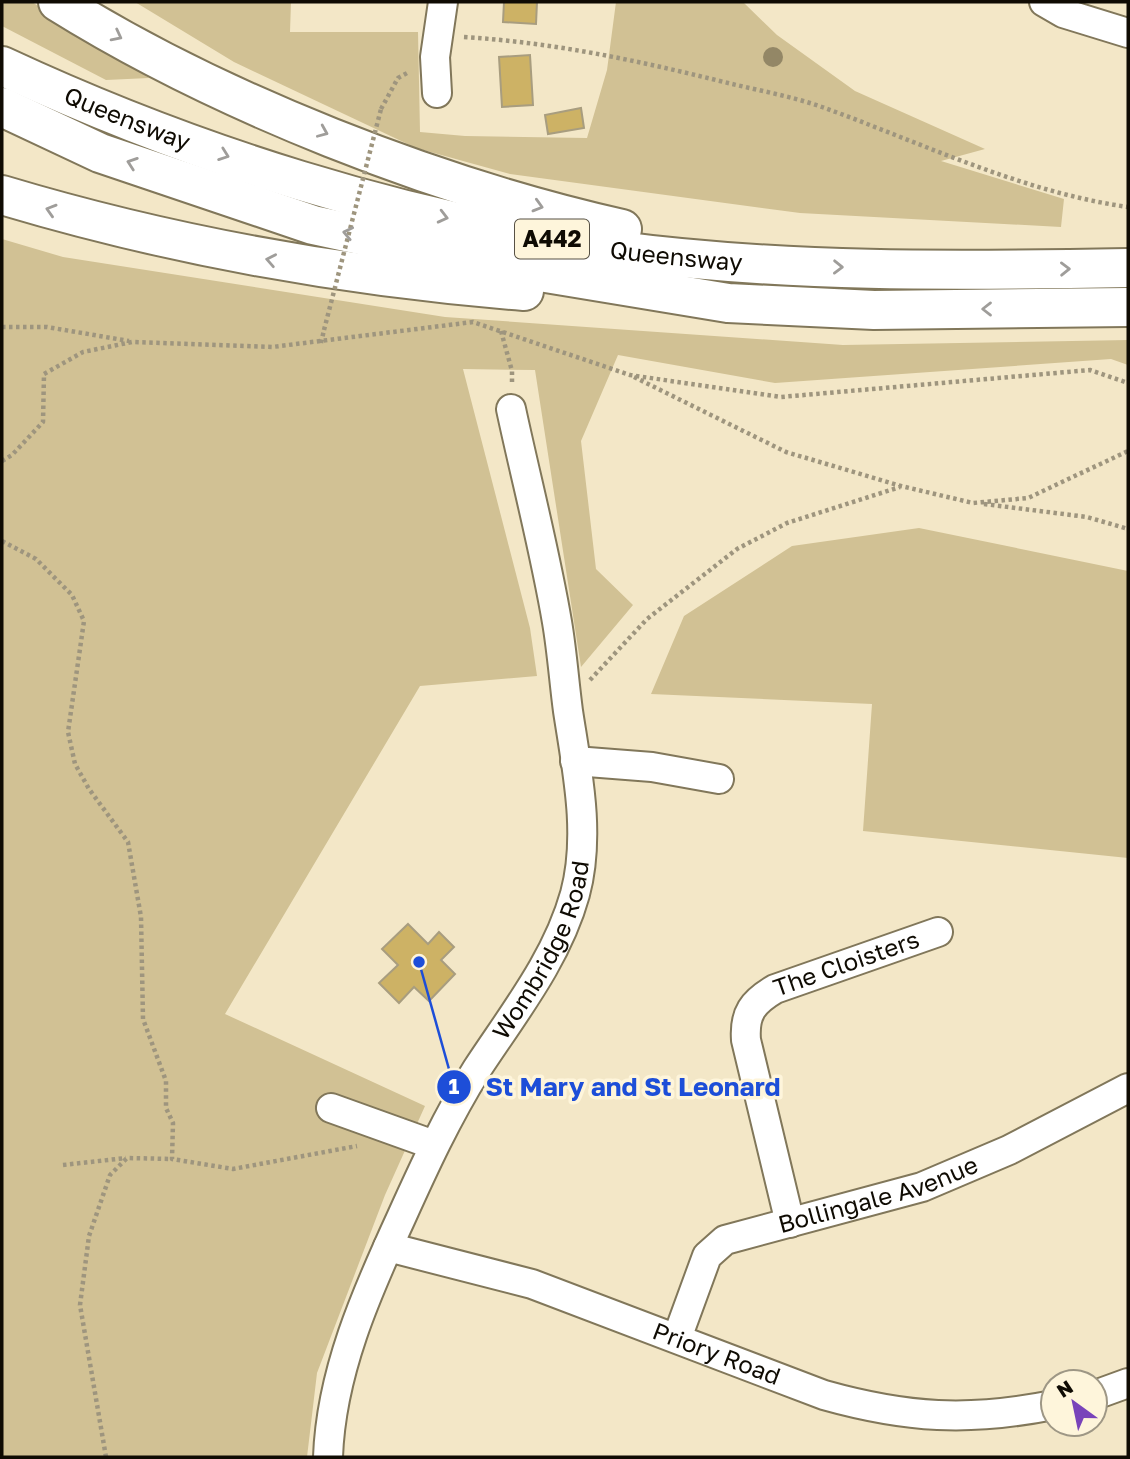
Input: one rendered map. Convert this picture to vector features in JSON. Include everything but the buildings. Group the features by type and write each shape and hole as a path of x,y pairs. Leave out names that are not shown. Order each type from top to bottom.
{"highway":[{"name":"A442","path":"58,2 222,90 381,156 506,197 617,228 787,266"},
{"name":"Queensway","path":"2,66 78,101 279,175 478,226 612,250 787,266 962,270 1128,268"},
{"name":"Queensway","path":"2,107 100,152 313,225 510,267 729,303 874,310 1128,307"},
{"name":"A442","path":"2,195 101,225 283,262 348,272 425,283 665,303 729,303"}],"street":[{"path":"437,93 437,46 443,2"},
{"path":"1044,2 1063,13 1128,33"},
{"name":"Wombridge Road","path":"328,1457 329,1428 339,1376 388,1247 434,1145 477,1071 529,993 559,934 575,893 581,820 557,621 511,409"},
{"path":"575,761 652,767 719,779"},
{"name":"The Cloisters","path":"790,1223 746,1040 745,1025 749,1010 757,1000 775,989 938,932"},
{"name":"Bollingale Avenue","path":"677,1338 712,1249 725,1240 922,1187 957,1174 1128,1088"},
{"path":"331,1108 434,1145"},
{"name":"Priory Road","path":"388,1247 426,1259 532,1284 824,1395 911,1415 996,1415 1039,1407"},
{"path":"1109,1390 1128,1383"}],"path":[{"path":"321,343 381,109 398,78 437,46 536,41 643,62 819,106 930,150 1084,201 1128,207"},
{"path":"2,327 47,327 132,342 272,347 473,322 630,375 786,452 901,486 973,503 1087,517 1128,529"},
{"path":"501,331 512,371 511,409"},
{"path":"2,461 12,455 43,422 44,374 83,352 132,342"},
{"path":"630,375 781,397 1090,370 1128,383"},
{"path":"973,503 1028,498 1128,450"},
{"path":"567,703 647,619 737,548 787,523 901,486"},
{"path":"2,541 36,559 72,595 84,621 68,732 75,764 89,789 128,842 141,917 143,1019 166,1081 166,1108 173,1123 172,1159"},
{"path":"63,1165 127,1158 172,1159 233,1169 337,1152 393,1131"},
{"path":"106,1457 80,1305 89,1236 110,1175 127,1158"}],"shaded area":[{"path":"2,2 32,2 149,78 106,80 2,26"},
{"path":"135,2 291,2 290,32 418,32 420,132 465,136 587,138 607,70 616,2 743,2 777,35 855,91 985,149 941,161 1064,199 1061,227 800,213 510,174 416,148 234,62"},
{"path":"2,239 63,257 445,317 843,345 1128,340 1128,365 1111,359 775,383 618,355 581,441 596,569 633,605 581,667 535,370 463,369 530,628 537,676 420,686 225,1014 425,1106 385,1195 317,1373 307,1457 2,1457"},
{"path":"919,528 1128,571 1128,858 863,831 872,704 651,694 684,616 792,546"}],"place":[{"name":"St Mary and St Leonard","path":"419,962"}]}
